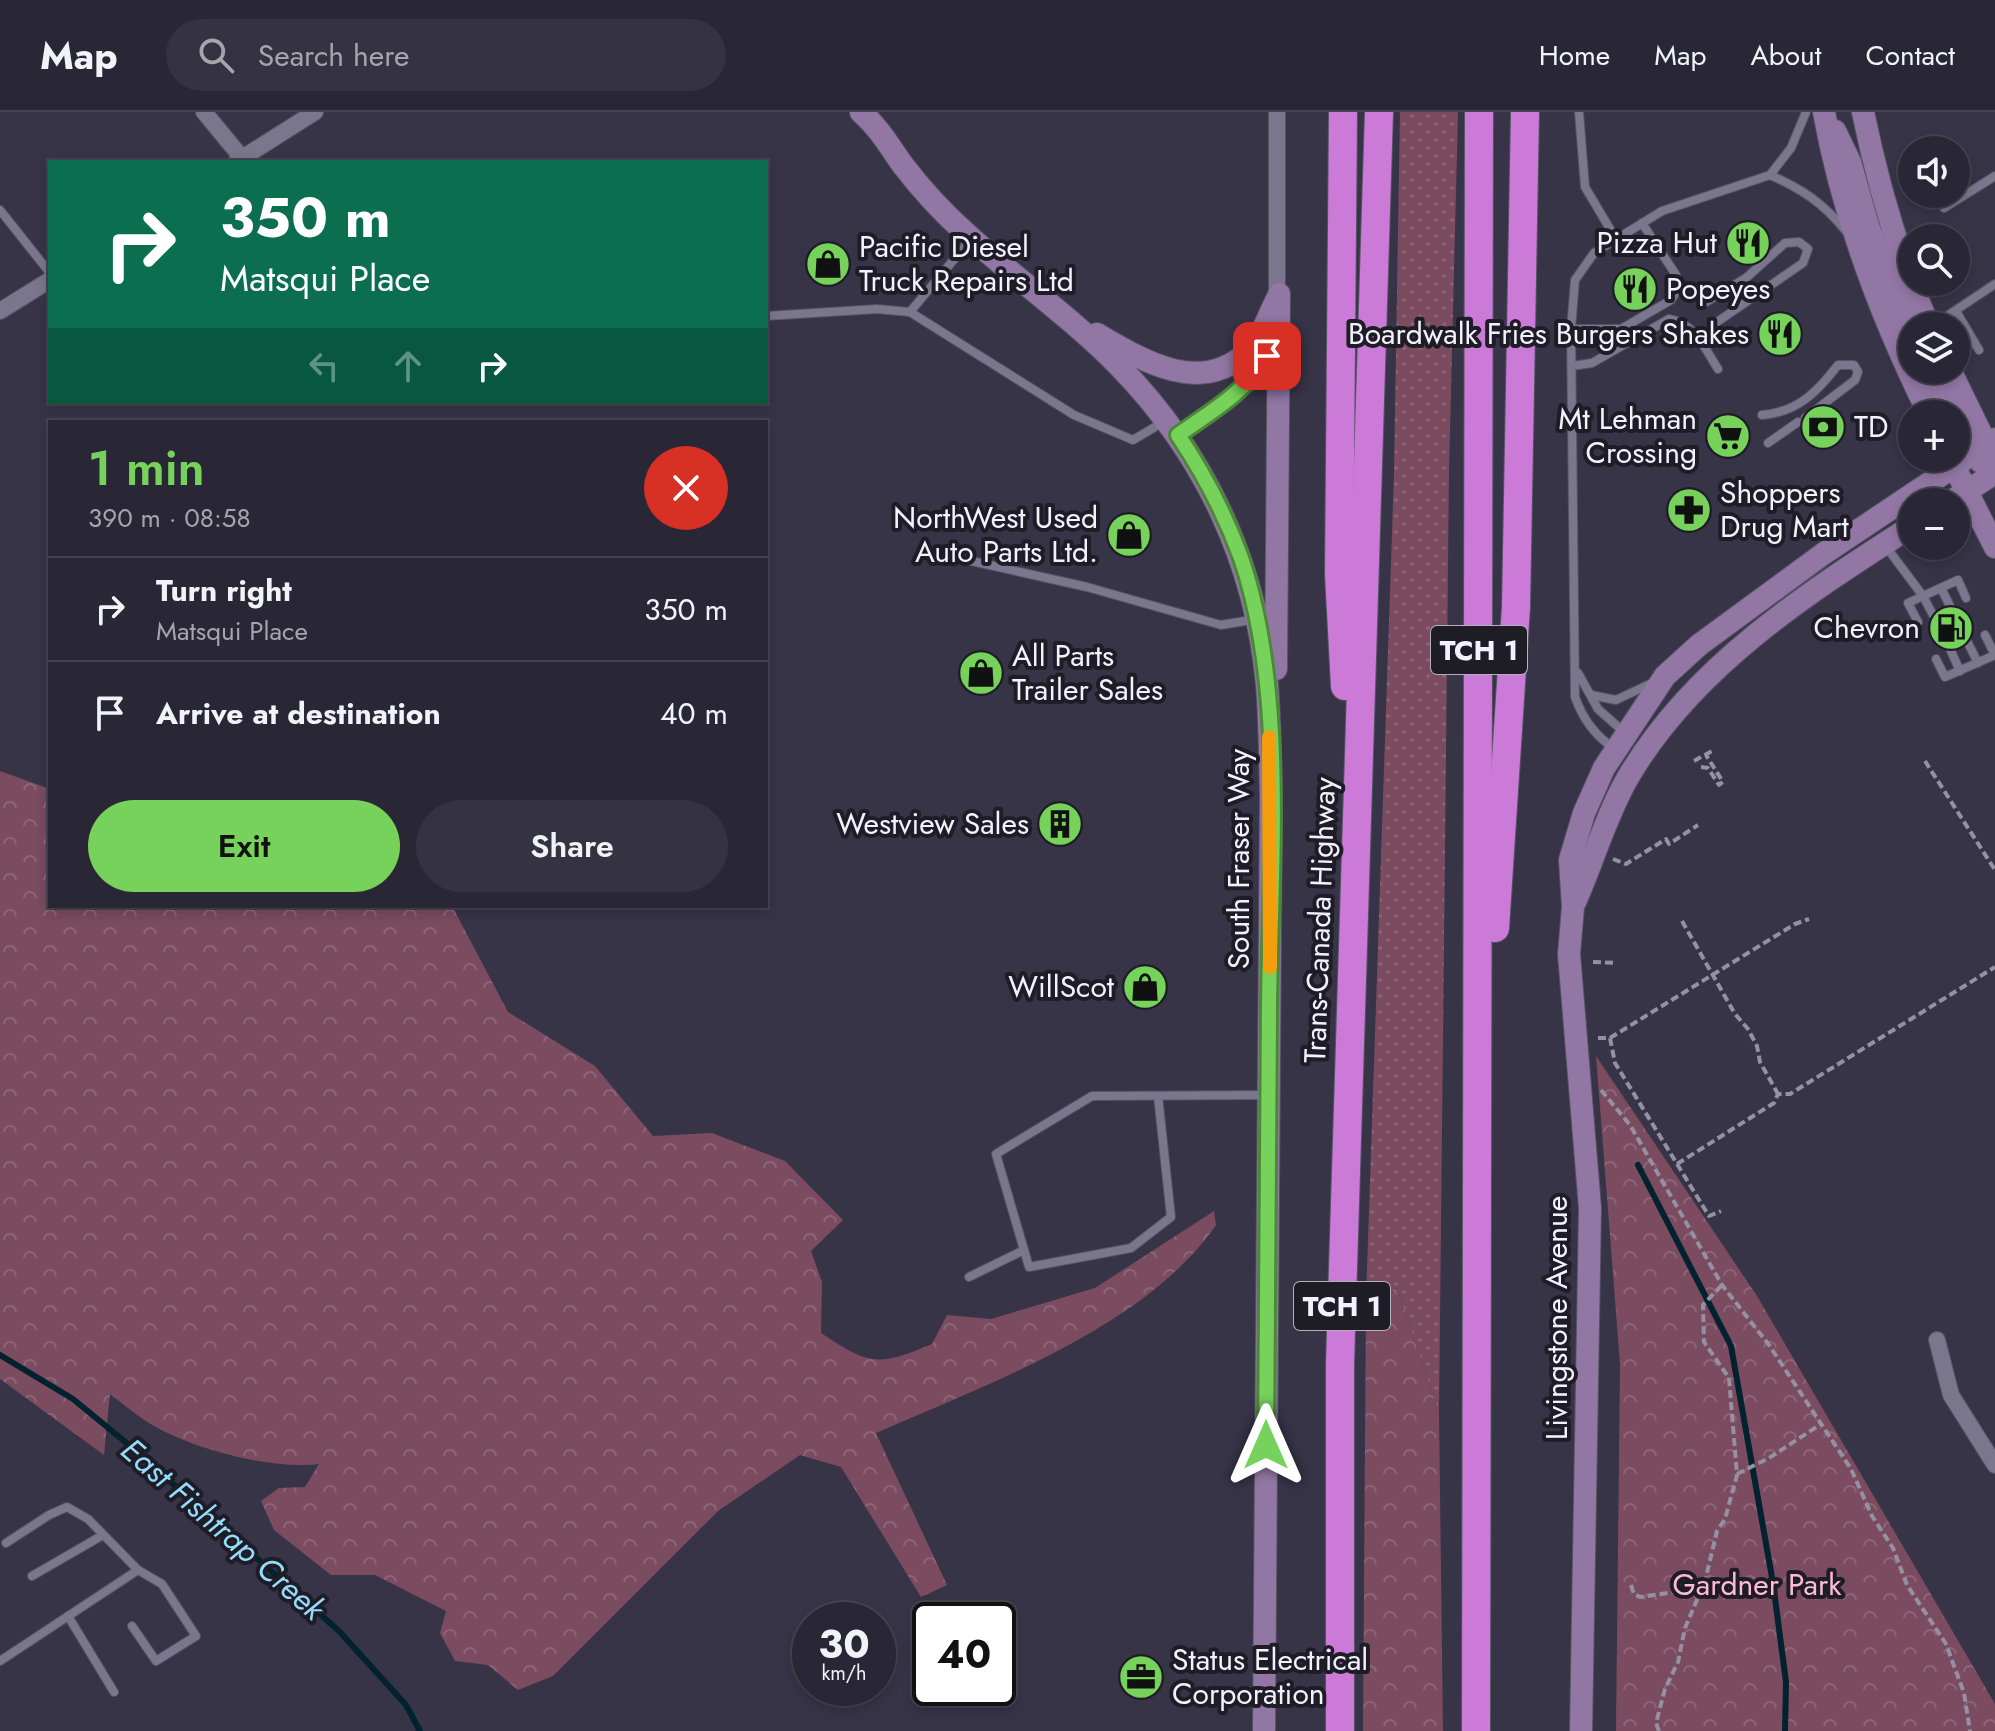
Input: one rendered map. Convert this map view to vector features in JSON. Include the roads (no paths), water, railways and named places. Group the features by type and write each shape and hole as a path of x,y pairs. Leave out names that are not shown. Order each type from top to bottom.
{"highway":[{"path":"1343,112 1339,574 1355,882"},
{"name":"Trans-Canada Highway","path":"1340,1731 1340,1364 1379,112"},
{"name":"TCH 1","path":"1476,1731 1479,112"},
{"path":"1478,1188 1516,607 1525,112"}],"street":[{"path":"204,112 239,160 315,112"},
{"name":"South Fraser Way","path":"861,112 878,120 902,163 971,238 1050,302 1120,367 1172,428 1221,508 1242,561 1257,619 1267,685 1271,794 1264,1731"},
{"path":"1271,794 1275,705 1279,294 1277,112"},
{"path":"1825,112 1836,176 1859,248 1901,358 1922,400"},
{"path":"1825,112 1850,162 1868,226 1903,312"},
{"path":"1863,112 1872,159 1895,233 1926,312"},
{"path":"0,311 48,281"},
{"path":"1050,302 1125,350 1173,371 1195,375 1223,367 1246,354 1256,341 1279,294"},
{"path":"1172,428 1254,378 1267,356 1279,294"},
{"path":"1954,384 1976,454 1984,465 1995,471 1970,489"},
{"path":"1962,488 1976,454"},
{"name":"Livingstone Avenue","path":"1581,1731 1590,1208 1569,954 1573,907 1570,860 1584,813 1620,741 1665,676 1758,601 1976,454"},
{"path":"1970,513 1995,547"},
{"name":"Livingstone Avenue","path":"1573,907 1611,810 1643,755 1685,697 1716,668 1835,575 1898,535"},
{"path":"1620,741 1643,755"},
{"path":"1937,1340 1951,1395 1995,1465"}],"lane":[{"path":"1579,112 1585,187 1616,239"},
{"path":"1620,741 1597,736 1581,714 1575,697 1571,329 1575,280 1594,253 1642,223 1674,206 1770,175 1791,148 1806,112"},
{"path":"1770,175 1800,188 1826,206 1859,248"},
{"path":"1970,192 1995,176"},
{"path":"0,210 48,270"},
{"path":"1571,329 1621,329 1671,300 1678,289 1676,275 1642,223"},
{"path":"910,312 971,238"},
{"path":"1706,302 1746,278 1785,243 1799,242 1808,249 1803,263 1717,322"},
{"path":"1979,350 1956,311 1995,284"},
{"path":"768,316 877,309 910,312 1089,422 1133,440 1172,428"},
{"path":"1572,366 1592,363 1669,319 1683,321 1692,329 1718,369"},
{"path":"1762,415 1782,413 1823,387 1838,365 1847,362 1854,365 1858,372 1855,380 1768,443"},
{"path":"1884,544 1923,596 1933,615"},
{"path":"967,560 1087,587 1221,625 1257,619"},
{"path":"1918,622 1908,603 1958,580 1966,598"},
{"path":"1941,588 1950,606"},
{"path":"1936,659 1945,677 1995,655 1985,635"},
{"path":"1968,643 1978,663"},
{"path":"1951,651 1960,671"},
{"path":"1576,668 1620,741"},
{"path":"1591,695 1616,700 1665,676"},
{"path":"1158,1096 1171,1217 1131,1248 1029,1267 996,1154 1092,1096 1269,1095"},
{"path":"969,1277 1024,1250"},
{"path":"6,1543 67,1507 88,1519 138,1570 162,1584 196,1636 156,1661 132,1626"},
{"path":"32,1576 103,1535"},
{"path":"0,1661 138,1570"},
{"path":"68,1616 114,1692"}],"waterway":[{"path":"1638,1165 1731,1346 1773,1583 1786,1682 1785,1731"},
{"name":"East Fishtrap Creek","path":"0,1355 73,1399 339,1631 406,1705 420,1731"}],"place":[{"name":"Pizza Hut","path":"1748,243"},
{"name":"Pacific Diesel Truck Repairs Ltd","path":"828,264"},
{"name":"Popeyes","path":"1635,289"},
{"name":"Boardwalk Fries Burgers Shakes","path":"1780,334"},
{"name":"TD","path":"1823,427"},
{"name":"Mt Lehman Crossing","path":"1728,436"},
{"name":"Shoppers Drug Mart","path":"1689,510"},
{"name":"NorthWest Used Auto Parts Ltd.","path":"1129,535"},
{"name":"Chevron","path":"1951,628"},
{"name":"All Parts Trailer Sales","path":"981,673"},
{"name":"Westview Sales","path":"1060,824"},
{"name":"WillScot","path":"1145,987"},
{"name":"Status Electrical Corporation","path":"1141,1677"}],"park label":[{"name":"Gardner Park","path":"1757,1585"}]}
